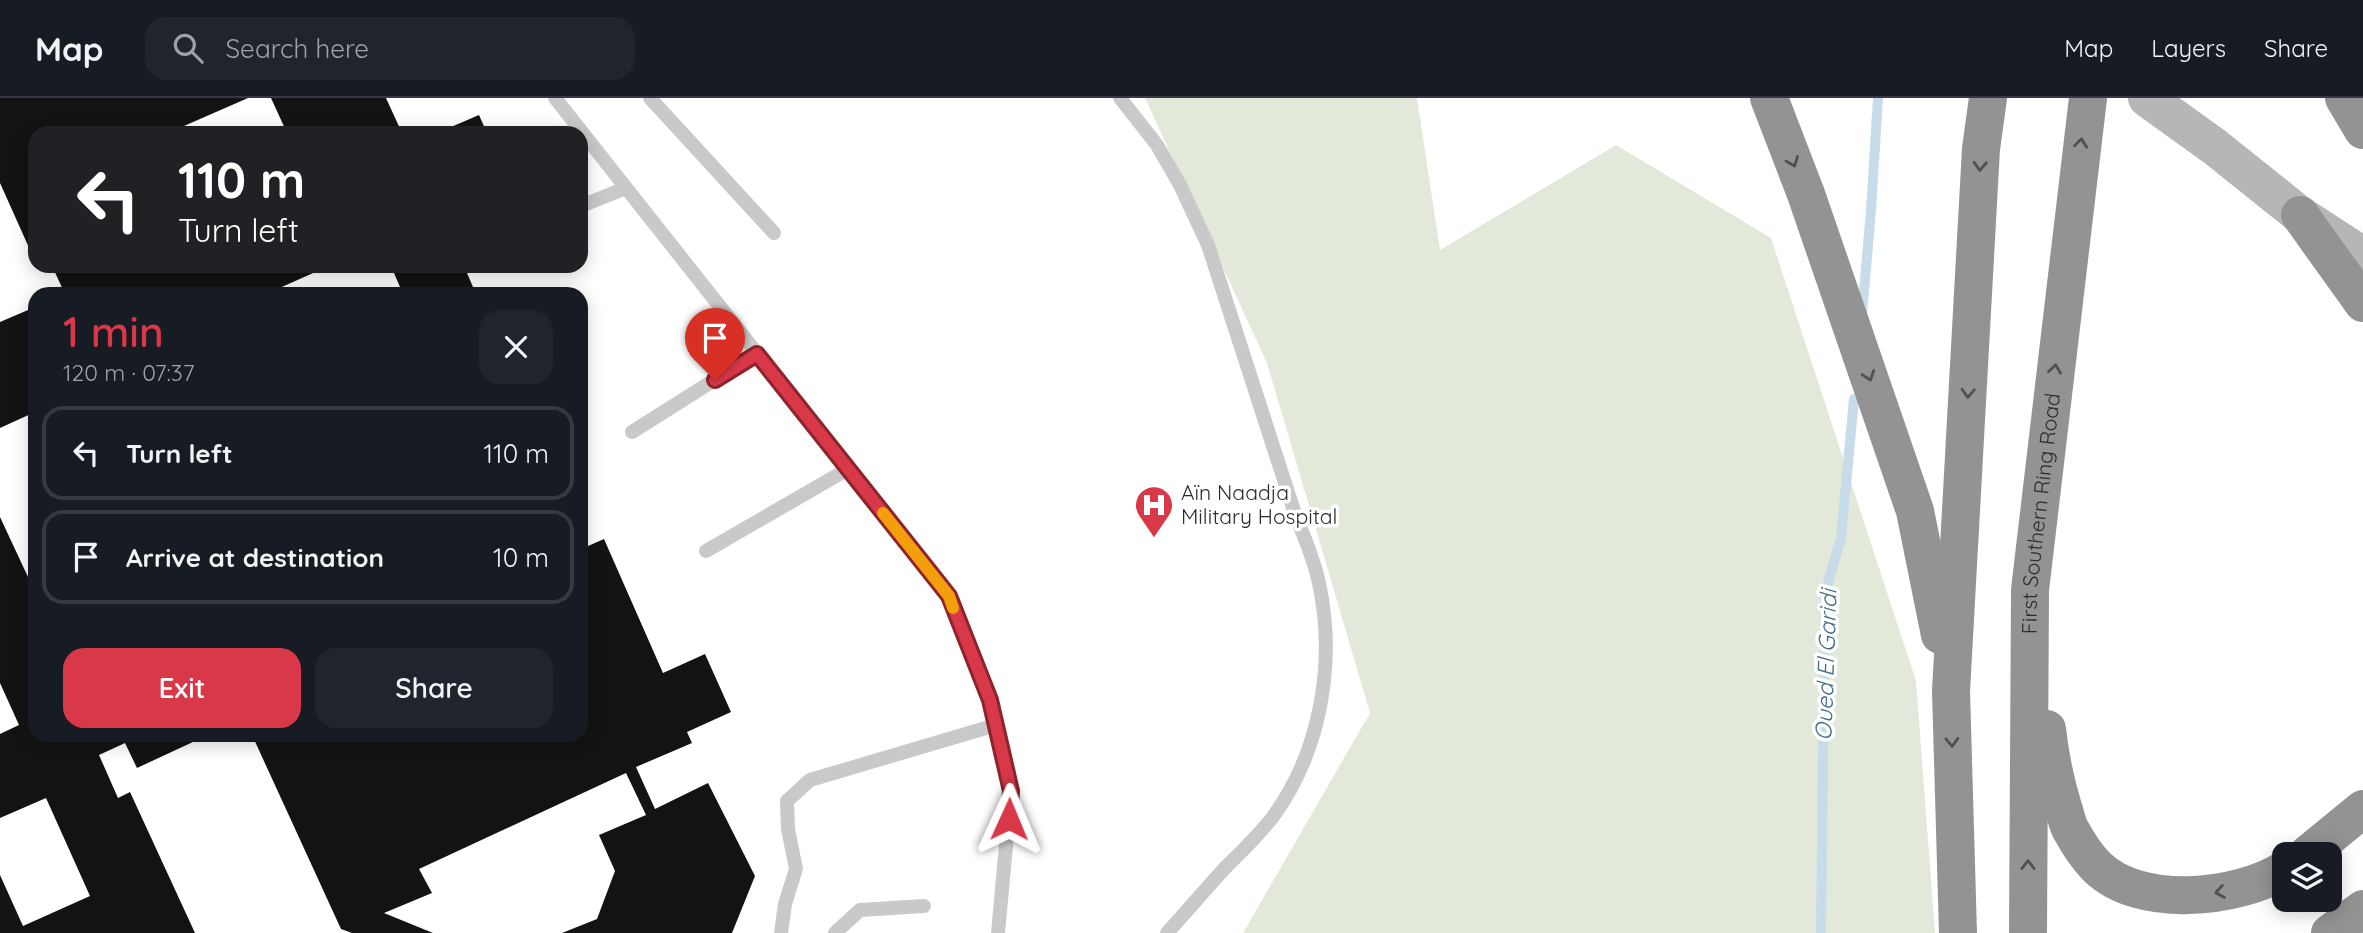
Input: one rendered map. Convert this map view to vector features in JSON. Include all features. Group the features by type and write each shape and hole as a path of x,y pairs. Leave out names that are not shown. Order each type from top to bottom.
{"highway":[{"path":"1769,98 1806,194 1915,512 1951,691"},
{"path":"1958,933 1951,691 1980,163 1988,98"},
{"name":"First Southern Ring Road","path":"2028,933 2030,590 2088,98"},
{"path":"2344,98 2363,130"},
{"path":"2300,215 2363,303"},
{"path":"2030,590 2052,771 2070,831 2098,868 2128,886 2165,895 2196,896 2238,889 2272,877"},
{"path":"2323,842 2363,809"},
{"path":"2330,933 2363,909"}],"street":[{"path":"2147,98 2216,147 2300,215 2363,256"},
{"path":"2300,215 2363,279"}],"lane":[{"path":"555,98 577,126"},
{"path":"650,98 774,233"},
{"path":"1120,98 1157,145 1181,185 1208,245 1296,517 1309,549 1319,583 1325,628 1324,685 1317,720 1307,754 1292,786 1273,816 1250,844 1167,933"},
{"path":"588,140 949,596 990,700 1011,791 998,933"},
{"path":"588,203 626,188"},
{"path":"632,432 757,354"},
{"path":"706,551 848,469"},
{"path":"781,933 785,904 796,869 788,830 787,801 810,780 996,724"},
{"path":"835,933 860,910 924,906"}],"green space":[{"path":"1145,98 1417,98 1440,250 1616,145 1771,238 1916,681 1935,933 1243,933 1370,713 1267,363"}],"building":[{"path":"0,98 248,98 184,126 28,126 28,245 0,183"},
{"path":"271,98 386,98 399,126 284,126"},
{"path":"479,115 484,126 453,126"},
{"path":"55,273 313,273 282,287 62,287"},
{"path":"394,273 467,273 473,287 400,287"},
{"path":"28,310 28,415 0,428 0,322"},
{"path":"0,517 28,577 28,742 193,742 137,768 125,743 99,755 118,798 130,792 195,933 0,933 0,875 23,926 90,896 46,798 0,818 0,734 19,725 0,683"},
{"path":"604,539 663,673 705,654 731,712 687,732 692,743 636,767 655,809 708,783 755,876 732,933 562,933 597,919 615,871 599,835 646,815 626,773 419,869 432,893 384,913 433,933 352,933 341,929 255,742 588,742 588,546"}],"waterway":[{"name":"Oued El Garidi","path":"1862,315 1878,98"},
{"name":"Oued El Garidi","path":"1821,933 1825,593 1841,538 1854,399"}],"slow traffic":[{"path":"883,513 949,596 953,608"}],"place":[{"name":"Aïn Naadja Military Hospital","path":"1154,539"}],"route":[{"path":"715,380 757,354 949,596 990,700 1011,791 1009,819"}]}
